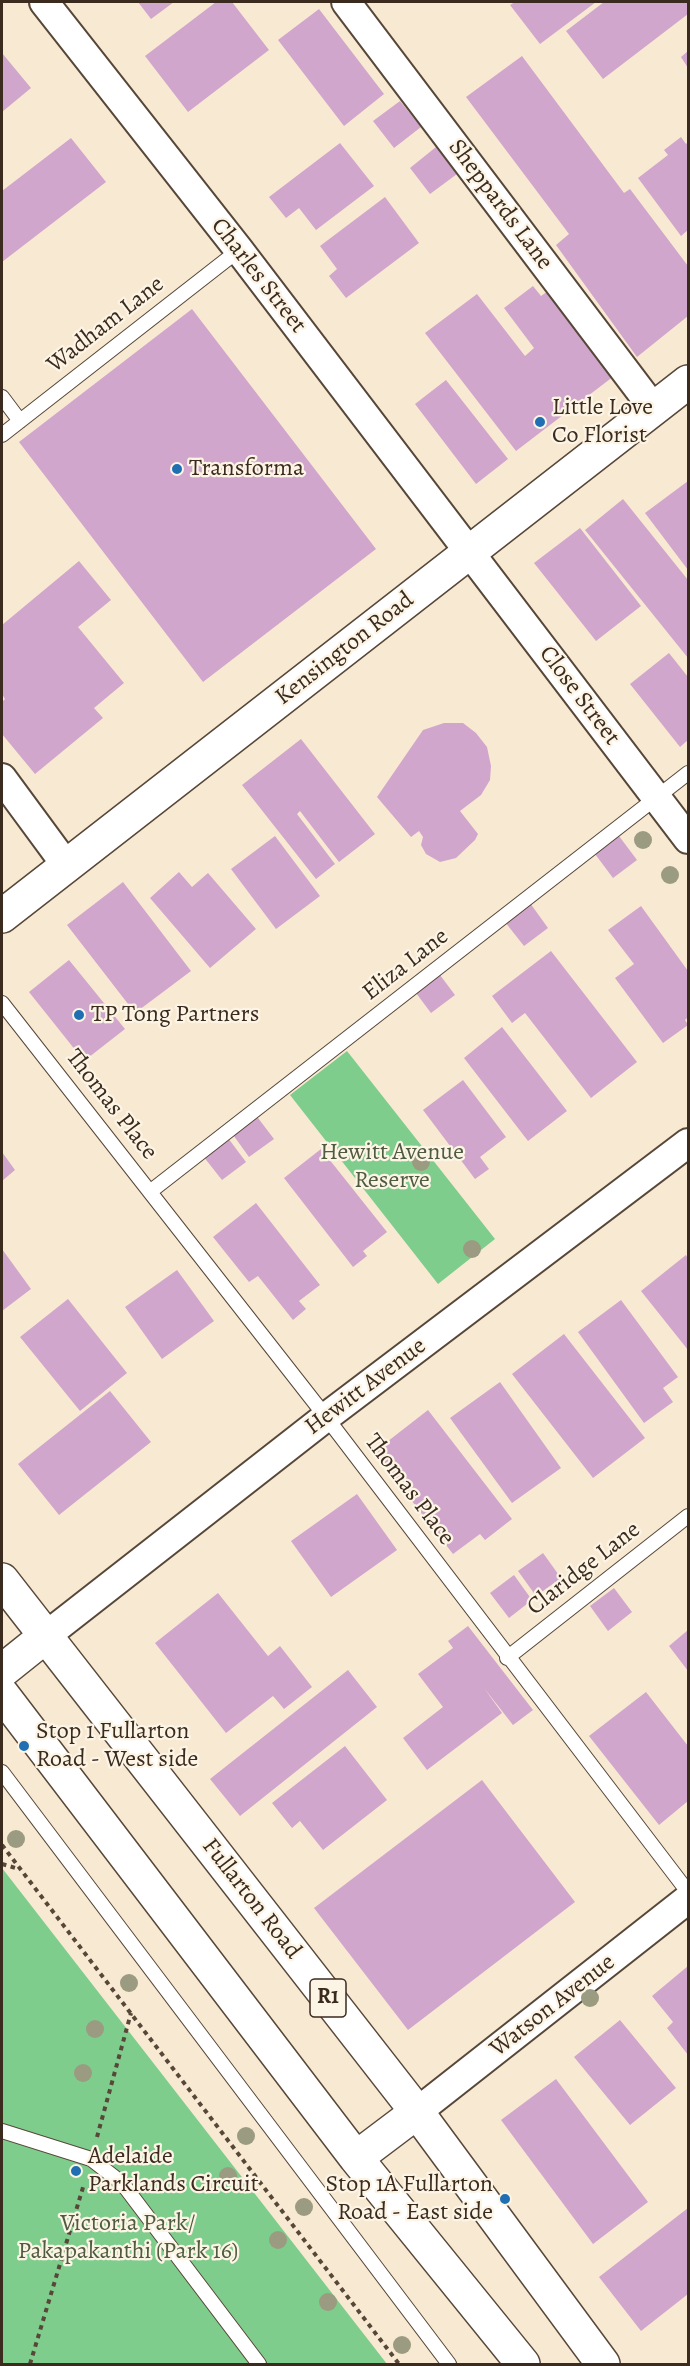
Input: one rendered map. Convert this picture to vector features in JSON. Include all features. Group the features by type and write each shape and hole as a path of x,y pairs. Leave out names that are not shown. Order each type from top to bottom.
{"main road":[{"name":"Kensington Road","path":"2,915 688,382"},
{"name":"Fullarton Road","path":"2,1580 417,2112 603,2364"},
{"path":"2,1671 46,1635"},
{"path":"2,1694 356,2158 523,2364"},
{"path":"356,2158 417,2112"}],"street":[{"name":"Charles Street","path":"44,2 239,250 470,552"},
{"name":"Sheppards Lane","path":"346,2 654,409"},
{"name":"Close Street","path":"470,552 688,839"},
{"path":"2,778 66,866"},
{"name":"Hewitt Avenue","path":"46,1635 326,1417 688,1143"},
{"name":"Watson Avenue","path":"417,2112 688,1899"}],"lane":[{"name":"Wadham Lane","path":"2,435 239,250"},
{"path":"2,397 20,421"},
{"name":"Eliza Lane","path":"151,1191 688,773"},
{"name":"Thomas Place","path":"2,1003 326,1417 507,1658 688,1892"},
{"name":"Claridge Lane","path":"507,1658 688,1516"},
{"path":"2,1772 449,2364"},
{"path":"2,2131 91,2159 122,2183 259,2364"}],"path":[{"path":"2,1845 399,2364"},
{"path":"2,1864 20,1869"},
{"path":"102,2118 131,2013"},
{"path":"30,2364 91,2159"}],"green space":[{"name":"Hewitt Avenue Reserve","path":"347,1051 495,1239 438,1284 290,1095"},
{"name":"Victoria Park/ Pakapakanthi (Park 16)","path":"2,1868 387,2364 2,2364"}],"building":[{"path":"138,2 174,2 151,19"},
{"path":"216,2 232,2 269,50 188,112 145,56"},
{"path":"515,2 596,2 540,44 510,5"},
{"path":"604,2 688,2 688,14 603,79 566,31"},
{"path":"319,9 384,94 344,126 278,40"},
{"path":"688,51 688,68 681,57"},
{"path":"2,53 31,88 2,112"},
{"path":"522,56 624,193 630,189 688,266 688,316 637,357 556,245 569,234 466,97"},
{"path":"400,101 421,127 394,148 373,121"},
{"path":"681,137 686,144 688,142 688,230 681,236 638,178 668,155 664,150"},
{"path":"71,138 106,182 2,262 2,191"},
{"path":"340,143 374,186 316,230 299,208 286,218 269,197"},
{"path":"436,147 457,174 430,194 410,168"},
{"path":"385,197 419,243 346,298 329,276 337,269 320,246"},
{"path":"533,286 541,296 548,291 614,376 516,451 425,333 477,294 525,356 534,348 504,308"},
{"name":"Transforma","path":"192,309 376,549 203,682 19,442"},
{"path":"446,380 508,459 476,484 415,404"},
{"path":"688,481 688,570 645,513"},
{"path":"623,499 688,580 688,658 585,530"},
{"path":"580,528 641,606 596,641 534,563"},
{"path":"79,561 111,600 78,627 124,683 94,708 103,718 35,774 2,734 2,702 5,699 2,694 2,625"},
{"path":"669,653 688,677 688,740 680,747 630,684"},
{"path":"444,723 463,723 476,733 487,747 491,766 490,780 481,795 460,811 478,834 475,840 456,858 440,862 426,854 421,845 423,837 419,831 411,837 377,797 423,730"},
{"path":"301,739 375,834 339,862 300,811 297,814 335,864 316,879 242,785"},
{"path":"275,836 320,896 276,929 231,869"},
{"path":"619,836 637,860 613,878 595,854"},
{"path":"179,872 192,887 208,873 256,929 210,968 150,898"},
{"path":"123,882 191,971 135,1013 67,925"},
{"path":"530,903 548,928 524,946 505,922"},
{"path":"641,906 688,971 688,1017 685,1020 688,1025 663,1043 615,978 634,964 608,930"},
{"path":"551,951 637,1062 591,1098 525,1013 512,1023 492,996"},
{"path":"69,960 125,1029 84,1061 29,992"},
{"path":"437,971 455,995 431,1013 413,989"},
{"path":"502,1027 567,1111 528,1141 464,1058"},
{"path":"463,1080 506,1137 480,1157 489,1169 475,1179 423,1110"},
{"path":"255,1114 274,1139 249,1157 231,1132"},
{"path":"228,1138 246,1162 222,1180 203,1156"},
{"path":"321,1149 387,1232 363,1251 367,1256 353,1267 284,1178"},
{"path":"2,1152 15,1170 2,1181"},
{"path":"256,1203 320,1285 299,1301 306,1309 293,1320 258,1276 249,1282 213,1237"},
{"path":"2,1249 31,1289 2,1311"},
{"path":"686,1255 688,1259 688,1350 641,1291"},
{"path":"177,1270 214,1321 162,1359 125,1307"},
{"path":"68,1299 127,1373 80,1411 20,1337"},
{"path":"621,1300 678,1377 663,1388 673,1402 644,1423 578,1332"},
{"path":"564,1334 645,1438 593,1478 512,1374"},
{"path":"500,1382 561,1468 512,1503 450,1418"},
{"path":"110,1391 151,1442 59,1515 18,1464"},
{"path":"428,1410 512,1519 485,1540 480,1534 453,1554 374,1452"},
{"path":"357,1494 397,1550 331,1597 291,1541"},
{"path":"543,1553 561,1578 536,1596 518,1571"},
{"path":"514,1575 532,1600 509,1618 490,1593"},
{"path":"614,1588 632,1612 608,1631 590,1606"},
{"path":"218,1593 268,1656 280,1646 312,1687 284,1709 273,1696 226,1733 155,1643"},
{"path":"468,1626 533,1710 513,1725 484,1688 502,1713 427,1770 403,1738 443,1707 418,1674 453,1648 448,1641"},
{"path":"688,1630 688,1671 669,1646"},
{"path":"348,1670 377,1707 240,1816 210,1779"},
{"path":"646,1692 688,1746 688,1801 659,1825 589,1736"},
{"path":"345,1746 387,1800 323,1850 300,1821 292,1828 272,1803"},
{"path":"482,1780 575,1902 408,2030 314,1908"},
{"path":"688,1966 688,2055 667,2028 673,2022 652,1996"},
{"path":"620,2020 676,2088 630,2125 574,2057"},
{"path":"556,2079 648,2202 593,2244 501,2120"},
{"path":"688,2208 688,2294 641,2331 599,2277"}],"place":[{"name":"Little Love Co Florist","path":"540,422"},
{"name":"Transforma","path":"177,469"},
{"name":"TP Tong Partners","path":"79,1015"},
{"name":"Stop 1 Fullarton Road - West side","path":"24,1746"},
{"name":"Adelaide Parklands Circuit","path":"76,2171"},
{"name":"Stop 1A Fullarton Road - East side","path":"505,2199"}]}
